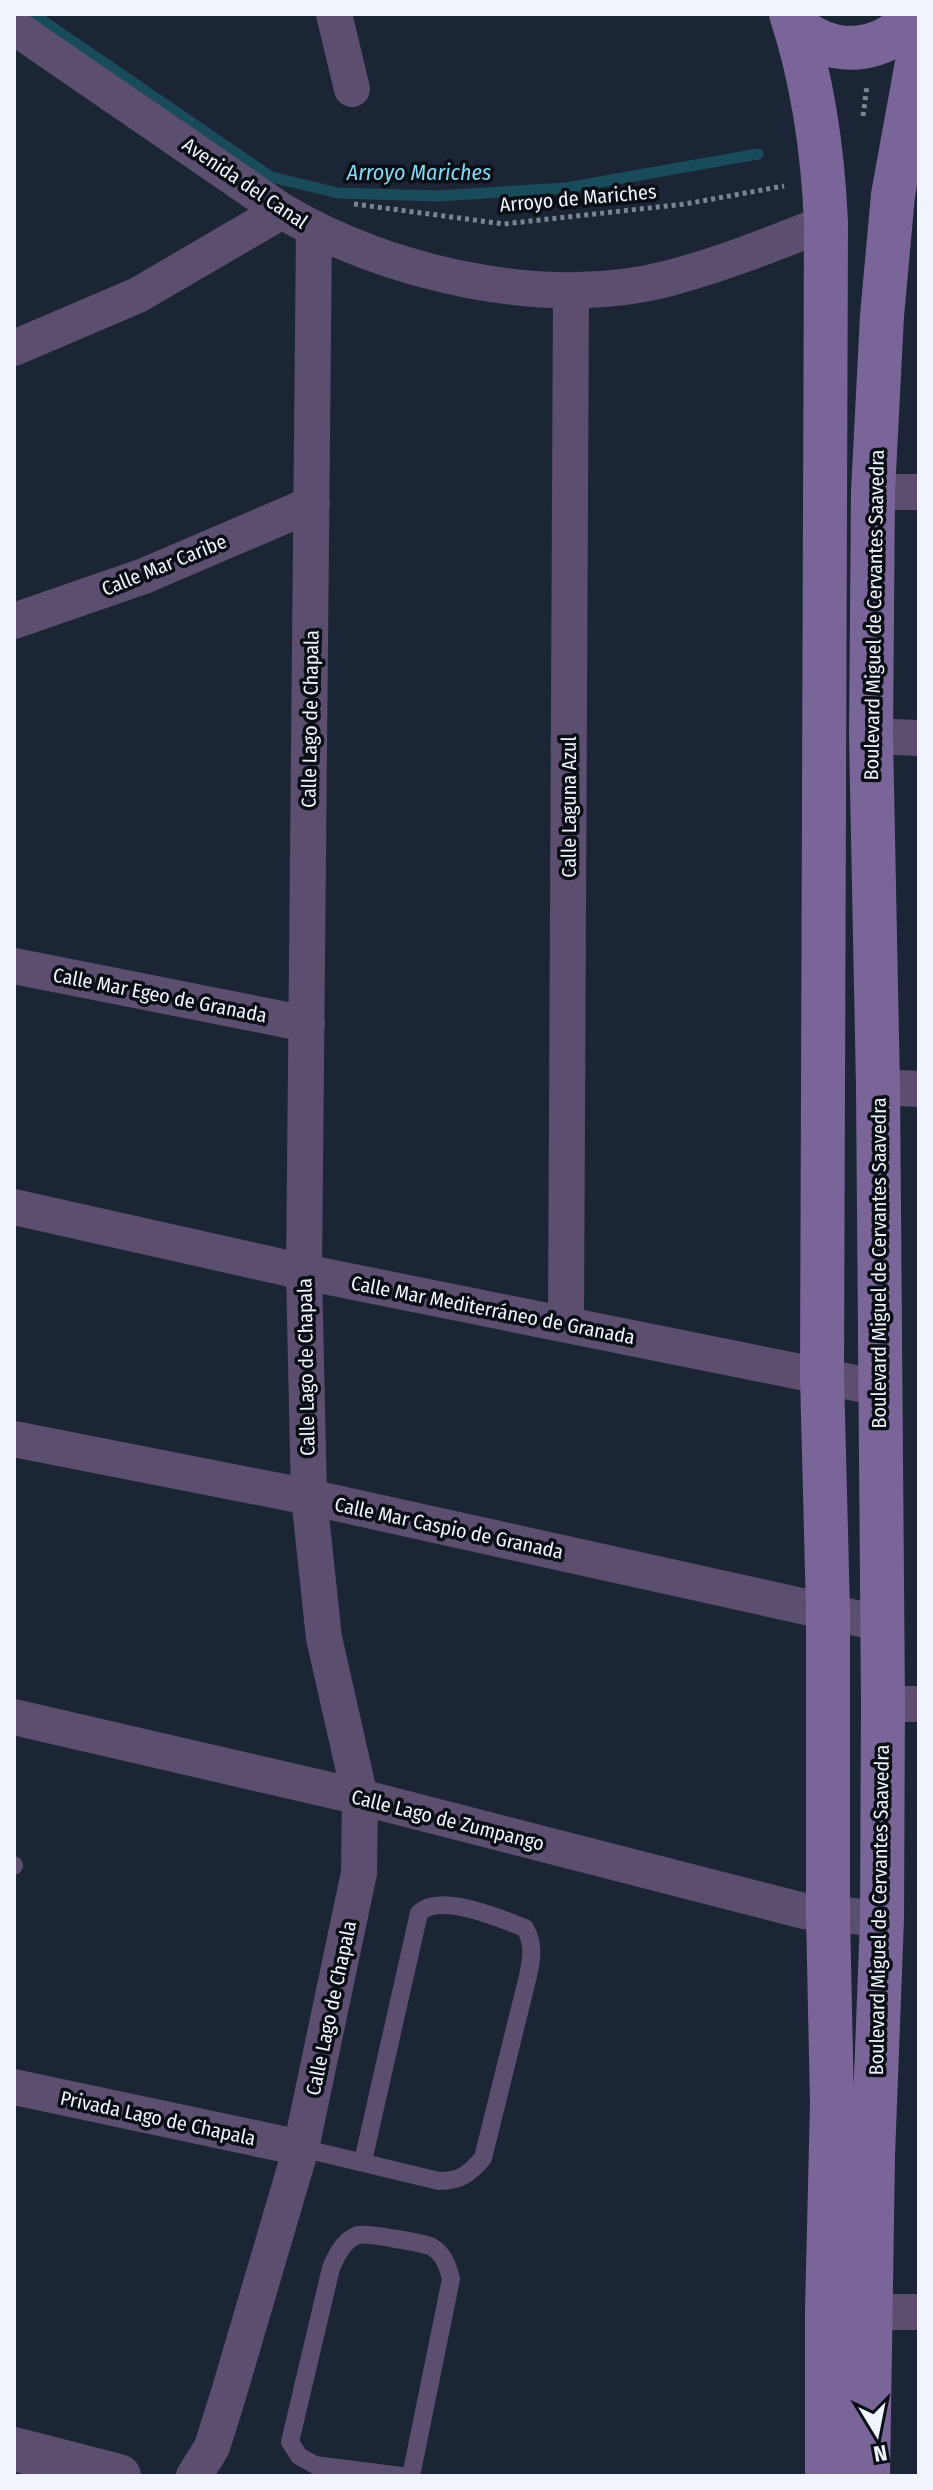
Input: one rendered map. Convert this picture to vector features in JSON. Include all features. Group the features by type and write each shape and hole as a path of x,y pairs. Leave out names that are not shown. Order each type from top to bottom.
{"main road":[{"path":"793,20 809,38 822,44 857,48 891,38 918,14"},
{"path":"793,20 812,97 826,223 822,1376 828,1610 828,1915 832,2103 827,2476"},
{"name":"Boulevard Miguel de Cervantes Saavedra","path":"868,2476 869,2314 882,1919 901,1704 883,1624 880,1388 898,1088 871,736 873,492 882,316 893,195 910,144 919,52"},
{"path":"826,223 893,195"}],"street":[{"path":"334,14 352,89"},
{"name":"Avenida del Canal","path":"14,27 282,211 314,230 414,268 516,287 571,291 613,288 669,278 826,223"},
{"path":"14,348 138,295 282,211"},
{"name":"Calle Lago de Chapala","path":"194,2476 212,2447 301,2148 359,1873 360,1797 324,1638 309,1497 304,1272 314,230"},
{"name":"Calle Laguna Azul","path":"566,1323 571,291"},
{"path":"873,492 919,492"},
{"name":"Calle Mar Caribe","path":"14,621 144,576 312,504"},
{"path":"871,736 919,738"},
{"name":"Calle Mar Egeo de Granada","path":"14,966 307,1024"},
{"name":"Calle Mar Mediterráneo de Granada","path":"14,1207 304,1272 880,1388"},
{"name":"Calle Mar Caspio de Granada","path":"14,1439 309,1497 883,1624"},
{"name":"Calle Lago de Zumpango","path":"14,1717 360,1797 804,1911 882,1919"},
{"name":"Privada Lago de Chapala","path":"14,2087 301,2148"},
{"path":"827,2311 869,2314 919,2312"},
{"path":"14,2449 119,2476"}],"lane":[{"path":"301,2148 439,2181 451,2181 470,2173 483,2158 532,1956 531,1938 525,1928 457,1907 435,1905 423,1908 419,1913 363,2161"},
{"path":"401,2476 315,2465 299,2456 290,2442 331,2268 337,2253 346,2243 356,2236 367,2234 432,2248 446,2262 451,2279 411,2476"}],"path":[{"name":"Arroyo de Mariches","path":"339,202 504,224 685,204 822,166"}],"waterway":[{"name":"Arroyo Mariches","path":"33,14 271,177 338,193 438,196 566,188 758,154"}]}
